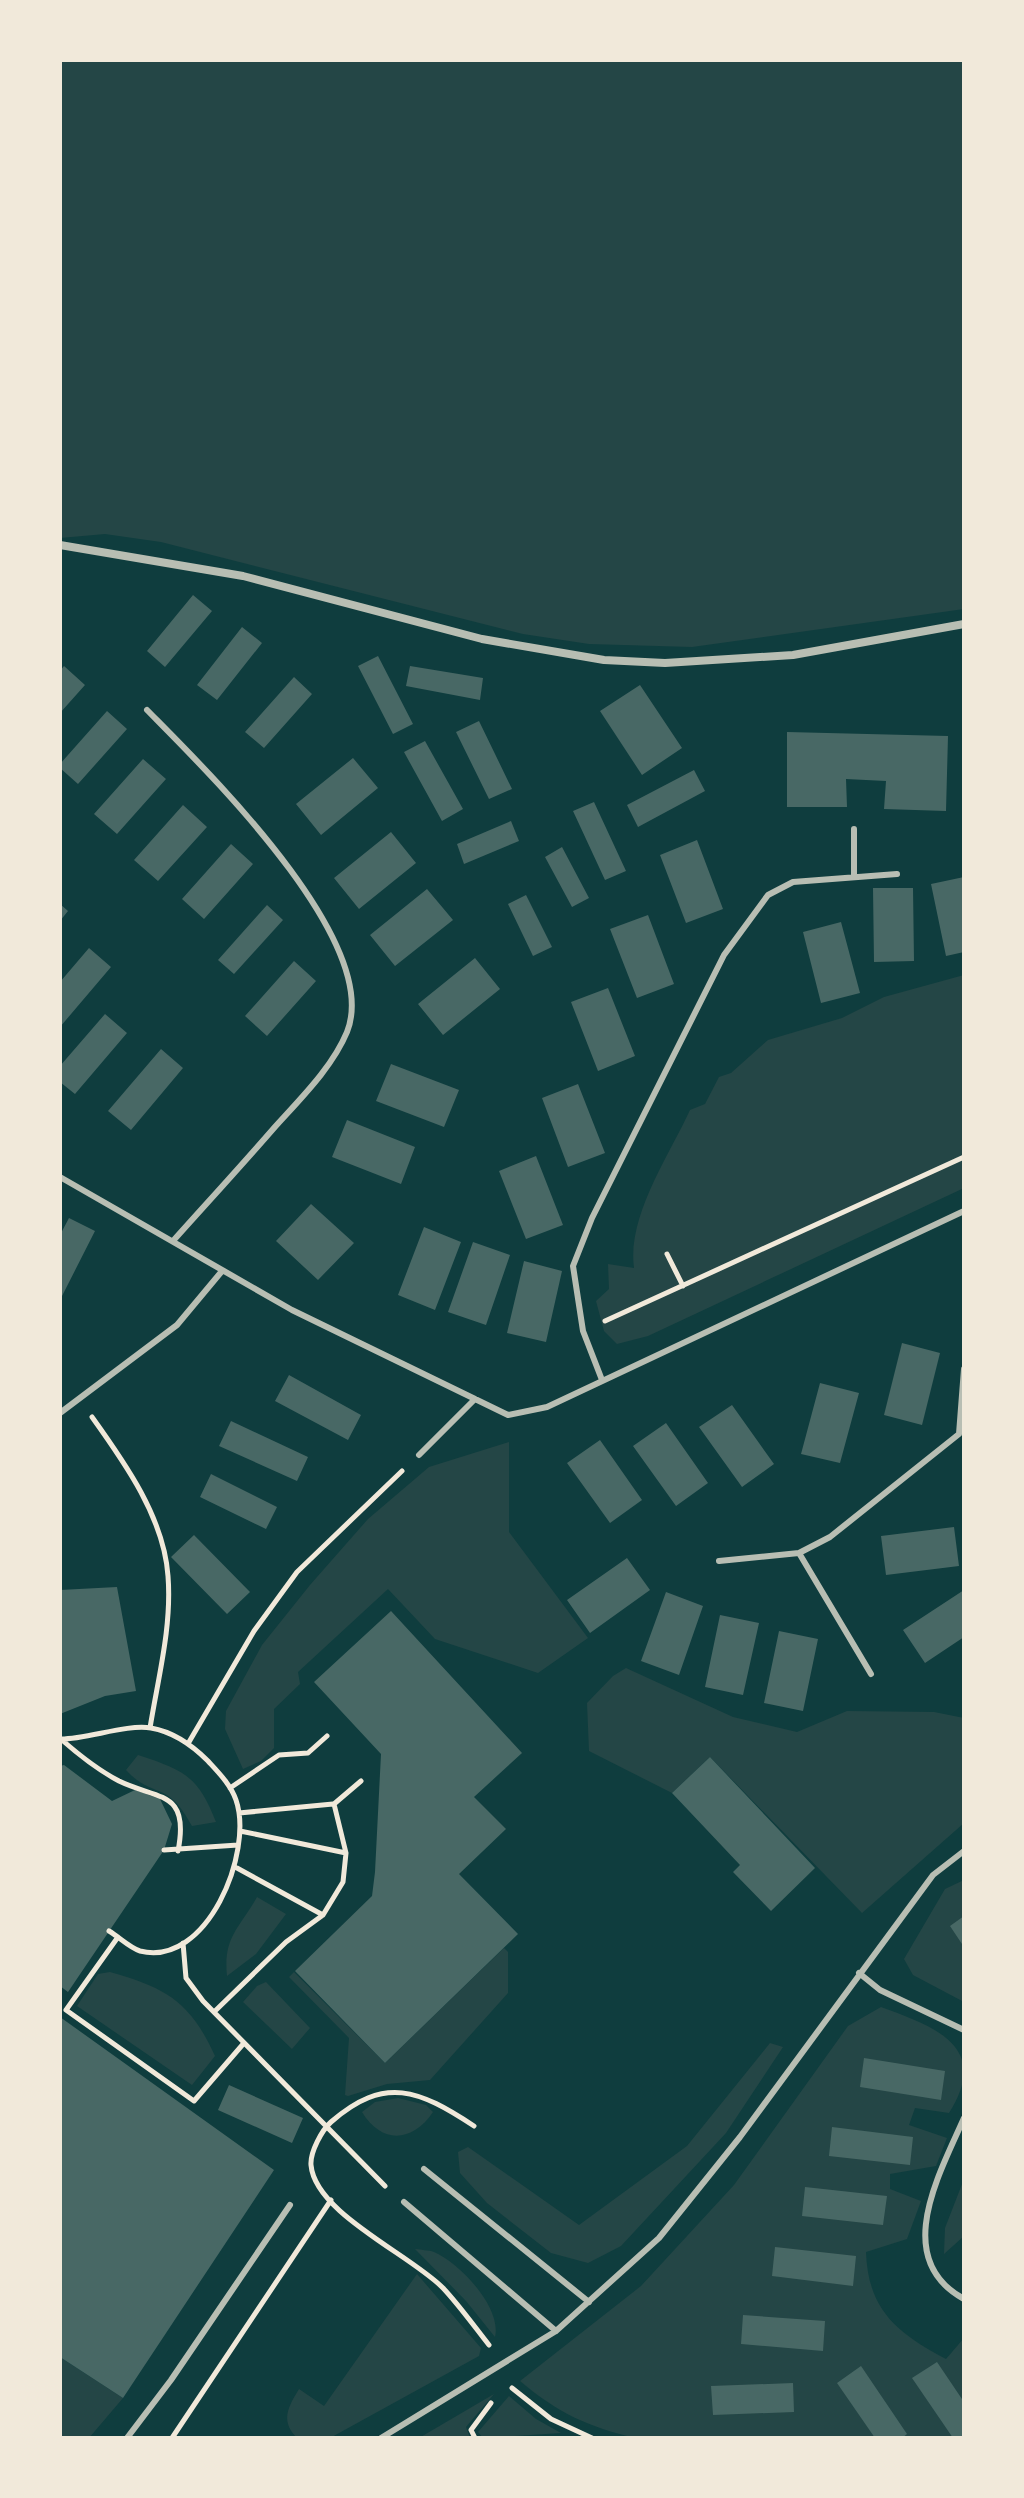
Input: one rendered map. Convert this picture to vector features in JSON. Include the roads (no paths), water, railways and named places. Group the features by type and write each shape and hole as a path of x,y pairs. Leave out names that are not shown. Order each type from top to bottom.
{"street":[{"path":"60,545 243,576 482,639 604,660 665,663 793,655 964,624"}],"lane":[{"path":"147,710 244,809 326,923 351,976 349,1028 340,1048 312,1086 173,1241"},
{"path":"854,829 854,876"},
{"path":"602,1380 583,1331 573,1266 592,1218 724,955 768,895 793,882 897,874"},
{"path":"60,1177 292,1310 508,1415 547,1407 964,1211"},
{"path":"60,1413 177,1325 222,1271"},
{"path":"719,1561 799,1553 830,1537 962,1435 964,1369"},
{"path":"419,1455 475,1399"},
{"path":"799,1553 871,1674"},
{"path":"381,2438 556,2331 659,2238 740,2137 933,1875 964,1851"},
{"path":"859,1973 880,1990 964,2030"},
{"path":"964,2118 934,2187 924,2234 928,2263 945,2288 964,2299"},
{"path":"424,2169 589,2302"},
{"path":"404,2202 556,2331"},
{"path":"127,2438 171,2380 290,2205"}]}
